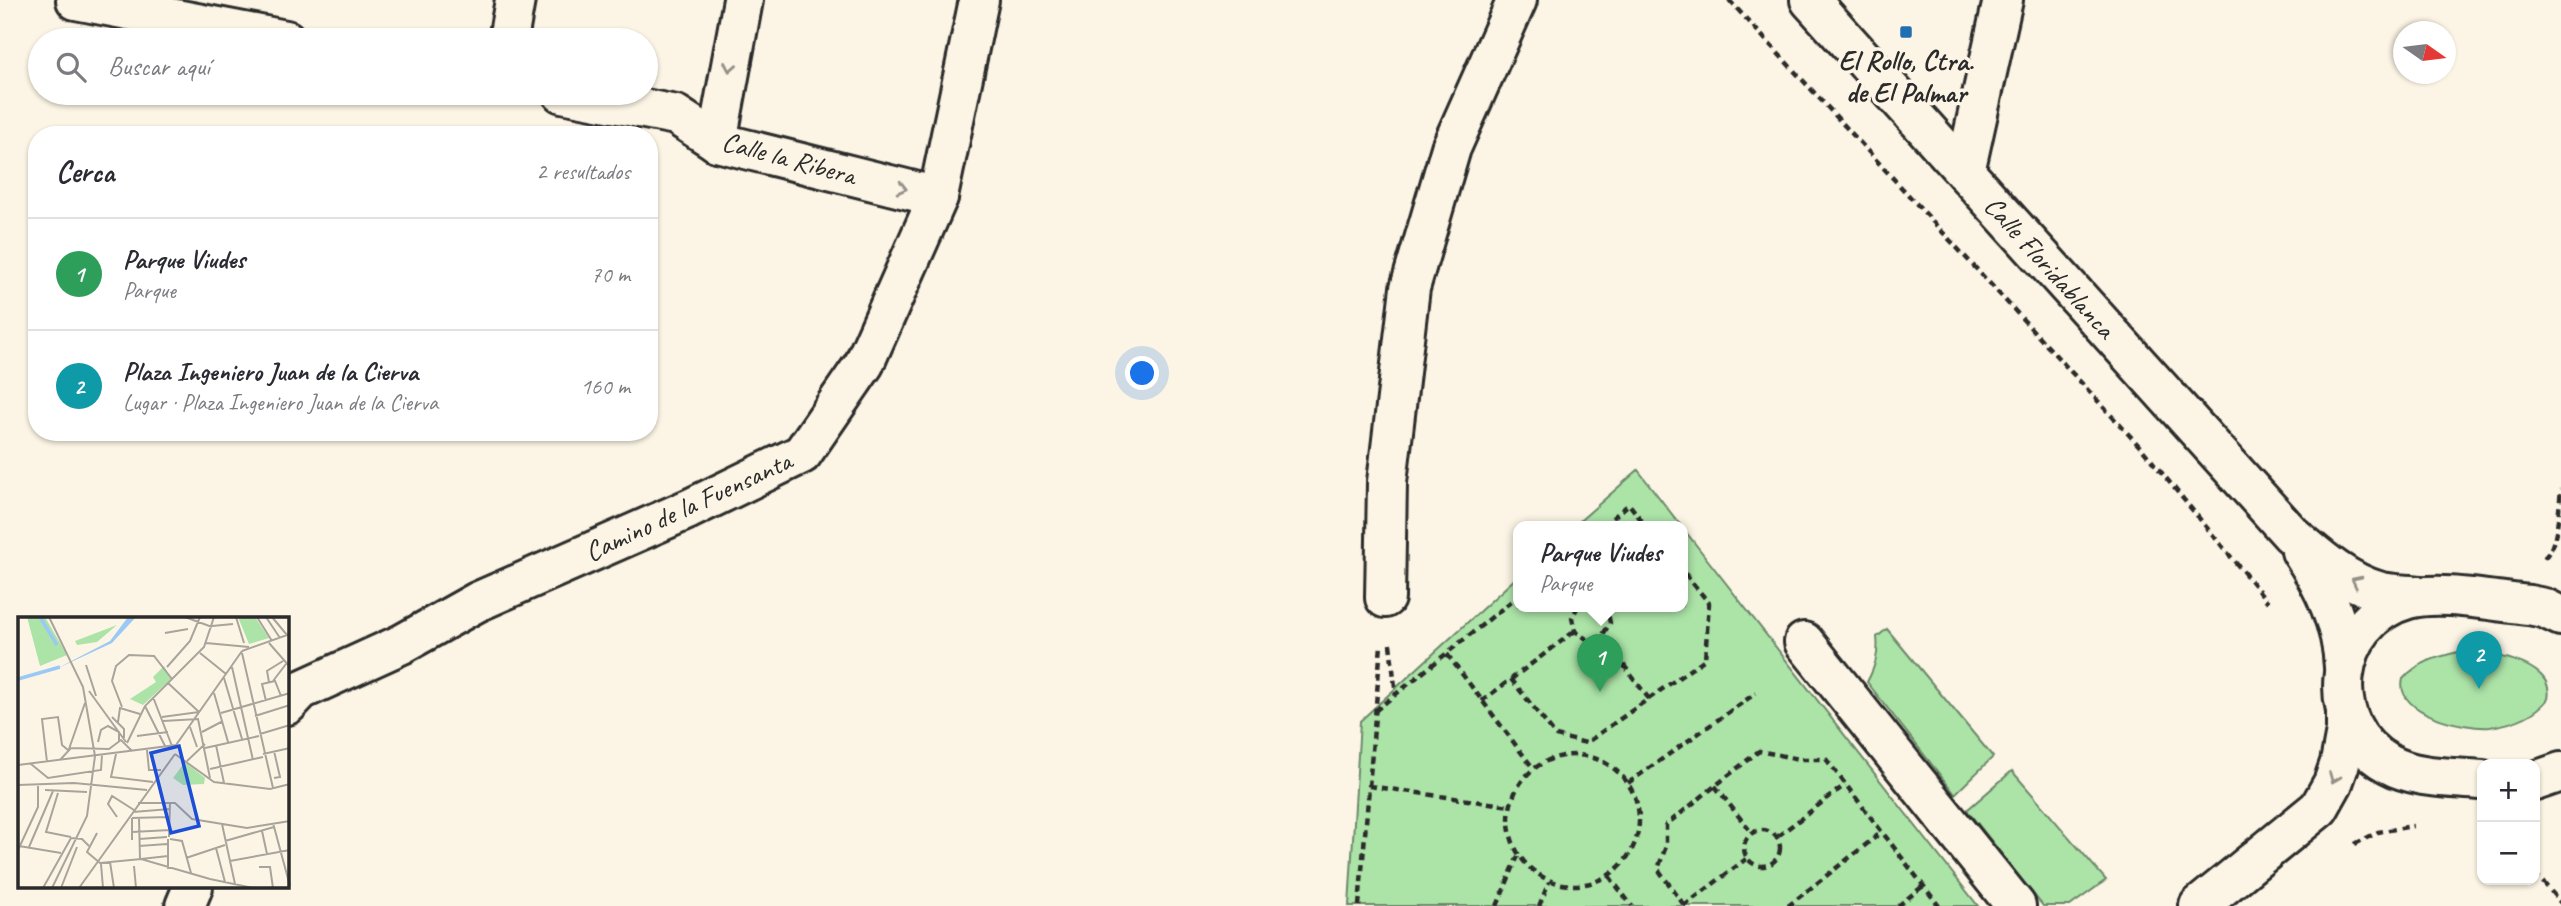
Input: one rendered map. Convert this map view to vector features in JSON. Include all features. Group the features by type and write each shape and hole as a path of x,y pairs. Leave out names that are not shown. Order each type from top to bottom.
{"street":[{"path":"510,28 515,0"},
{"path":"717,142 743,0"},
{"name":"Camino de la Fuensanta","path":"289,703 301,690 402,643 477,602 689,509 802,454 864,363 938,197 979,0"},
{"path":"1385,598 1387,482 1410,288 1451,148 1517,0"},
{"name":"Calle Floridablanca","path":"1810,0 2291,534 2317,557 2364,586 2380,591 2555,608"},
{"path":"1965,173 2003,0"},
{"path":"98,2 227,28"},
{"name":"Calle la Ribera","path":"624,105 676,115 717,142 938,197"},
{"name":"Calle Floridablanca","path":"2291,534 2334,614 2340,634 2344,667"},
{"path":"2422,596 2389,606 2374,616 2351,643 2344,667 2342,694 2346,712 2362,743 2389,764 2420,774 2477,780"},
{"path":"1804,642 2016,906"},
{"path":"2199,906 2319,808 2333,783 2340,763 2346,731 2346,712"},
{"path":"2540,779 2561,772"},
{"path":"185,906 193,888"}],"path":[{"path":"1729,0 2143,450 2268,602"},
{"path":"1609,521 1629,504 1642,521"},
{"path":"1511,679 1556,736 1586,743 1705,659 1709,603 1688,577"},
{"path":"1360,906 1385,598"},
{"path":"1375,711 1513,600"},
{"path":"1575,612 1572,618 1575,631 1588,640 1602,636 1610,623 1608,612"},
{"path":"1482,701 1575,631"},
{"path":"1602,636 1649,699"},
{"path":"1447,654 1534,768"},
{"path":"1628,783 1756,693"},
{"path":"1746,859 1684,906 1658,869 1666,846 1666,825 1759,751 1799,758 1826,759 1938,906"},
{"path":"1573,755 1594,758 1612,767 1628,783 1636,802 1640,823 1636,843 1624,862 1609,876 1590,884 1570,886 1549,882 1532,871 1518,856 1508,824 1510,806 1519,785 1534,768 1552,759 1573,755"},
{"path":"1778,836 1845,785"},
{"path":"1369,786 1510,806"},
{"path":"1715,786 1751,832"},
{"path":"2353,845 2378,832 2419,826"},
{"path":"1765,828 1778,836 1781,850 1774,863 1758,867 1746,859 1743,845 1751,832 1765,828"},
{"path":"1788,906 1882,832"},
{"path":"1497,906 1518,856"},
{"path":"1609,876 1632,906"},
{"path":"2540,879 2561,903"},
{"path":"1539,906 1549,882"},
{"path":"1898,906 1923,886"}],"green space":[{"path":"1638,470 1677,521 1580,521"},
{"path":"1688,535 1978,906 1349,906 1360,721 1513,581 1513,612 1688,612"},
{"path":"1887,629 1993,757 1955,794 1867,682 1876,660 1877,637"},
{"path":"2458,652 2500,657 2530,667 2541,675 2547,686 2548,699 2536,711 2522,719 2490,727 2450,722 2434,717 2409,702 2403,691 2403,679 2421,664"},
{"path":"2012,771 2106,880 2070,906 2043,906 1967,810"}],"place":[{"name":"El Rollo, Ctra. de El Palmar","path":"1906,32"},
{"name":"Plaza Ingeniero Juan de la Cierva","path":"2479,689"},
{"name":"Parque Viudes","path":"1600,692"}]}
